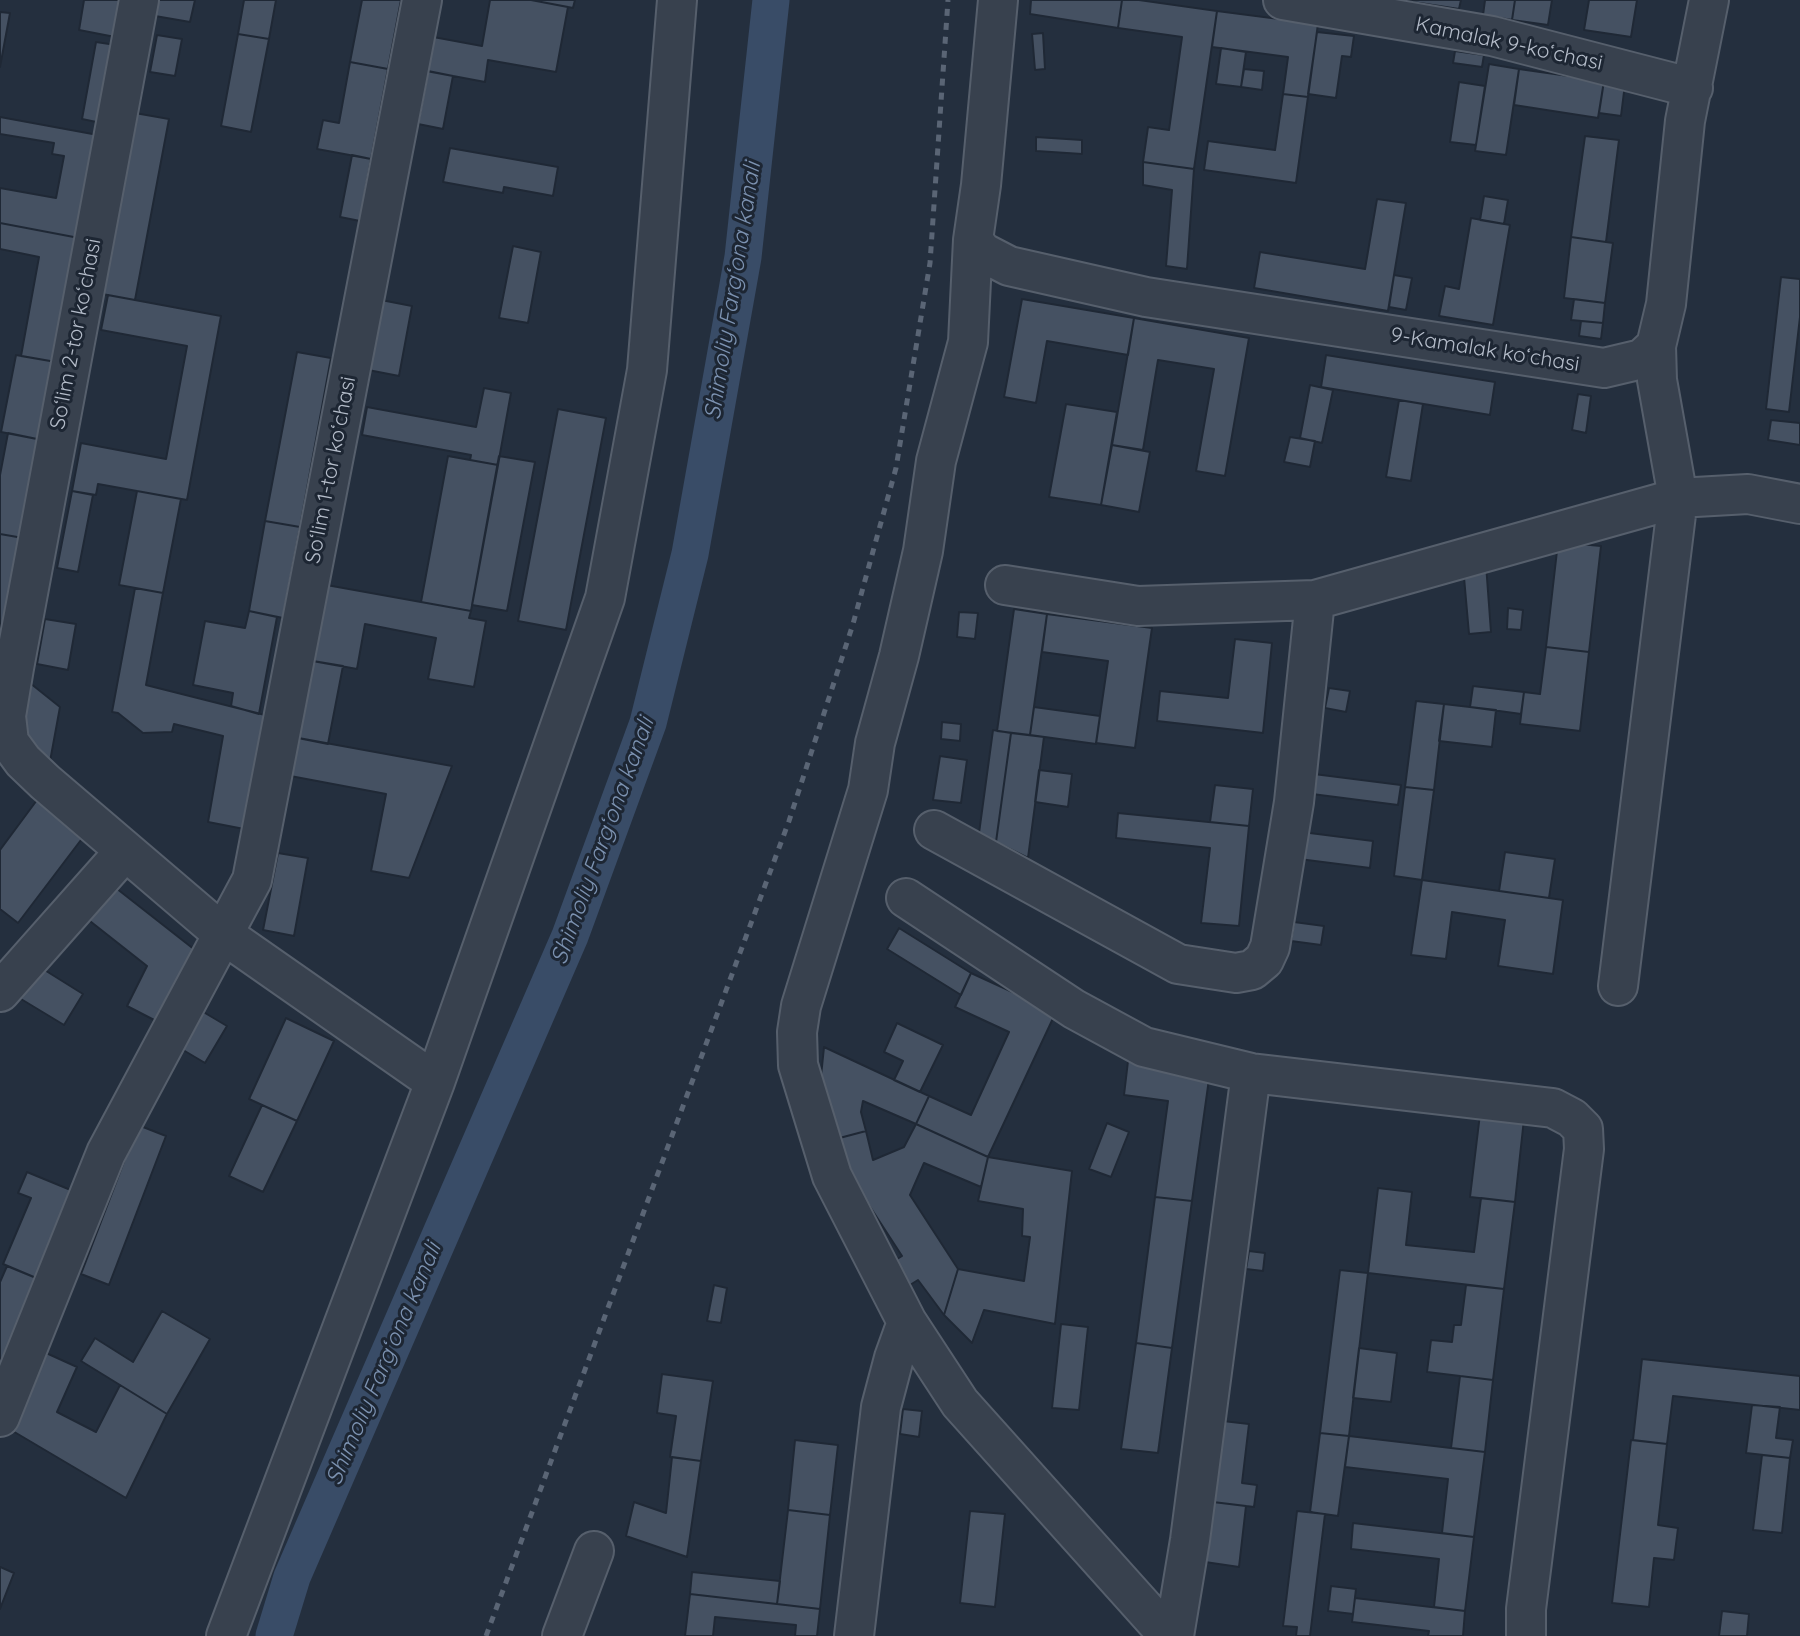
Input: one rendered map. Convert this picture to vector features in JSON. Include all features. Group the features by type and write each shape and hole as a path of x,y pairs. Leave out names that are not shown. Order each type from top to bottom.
{"street":[{"name":"Soʻlim 2-tor koʻchasi","path":"125,851 30,768 9,742 6,716 7,665 139,0"},
{"name":"Soʻlim 1-tor koʻchasi","path":"0,1417 106,1153 252,880 422,0"},
{"path":"226,1636 435,1082 604,598 647,370 677,0"},
{"path":"998,0 981,184 973,240 968,342 936,461 923,551 899,656 875,743 868,790 801,1006 797,1032 798,1065 832,1176 907,1322 960,1403 1171,1636"},
{"name":"Kamalak 9-koʻchasi","path":"1283,0 1492,36 1693,88"},
{"path":"1618,986 1678,498 1657,380 1656,346 1666,304 1685,121 1709,0"},
{"name":"9-Kamalak koʻchasi","path":"973,240 982,253 1020,269 1146,298 1215,309 1604,369 1642,359 1656,346"},
{"path":"1005,585 1138,606 1315,600 1678,498 1748,494 1800,504"},
{"path":"934,830 1178,964 1236,973 1252,970 1264,960 1270,947 1294,802 1315,600"},
{"path":"0,992 125,851 223,934 435,1082"},
{"path":"906,898 1074,1009 1144,1046 1251,1073 1553,1108 1573,1118 1583,1129 1584,1149 1526,1609 1526,1636"},
{"path":"1171,1636 1190,1540 1251,1073"},
{"path":"855,1636 881,1407 907,1322"},
{"path":"562,1636 594,1551"}],"building":[{"path":"84,0 122,0 115,37 79,30"},
{"path":"158,0 195,0 190,22 155,16"},
{"path":"244,0 276,0 269,39 238,34"},
{"path":"362,0 401,0 388,69 350,62"},
{"path":"490,0 531,0 568,7 556,72 488,60 485,82 421,70 428,36 482,46"},
{"path":"531,0 575,0 573,8"},
{"path":"1031,0 1122,0 1118,28 1030,14"},
{"path":"1122,0 1217,11 1194,169 1143,162 1148,127 1169,130 1182,37 1118,28"},
{"path":"1400,0 1461,0 1459,9"},
{"path":"1485,0 1515,0 1512,20 1483,15"},
{"path":"1515,0 1552,0 1548,25 1512,20"},
{"path":"1589,0 1637,0 1631,37 1584,30"},
{"path":"1217,11 1318,24 1308,97 1283,94 1288,57 1212,47"},
{"path":"0,12 10,13 0,67"},
{"path":"1317,32 1354,36 1351,57 1342,56 1336,98 1308,94"},
{"path":"1043,33 1045,69 1035,70 1032,34"},
{"path":"238,34 269,39 251,132 221,126"},
{"path":"157,35 182,39 175,76 150,72"},
{"path":"96,42 116,45 101,123 82,119"},
{"path":"1221,48 1246,52 1241,87 1216,84"},
{"path":"1455,51 1484,55 1482,67 1453,63"},
{"path":"350,62 388,69 371,159 317,149 323,120 339,123"},
{"path":"1489,64 1519,69 1506,155 1475,151"},
{"path":"1244,69 1264,71 1262,90 1241,87"},
{"path":"1519,69 1604,81 1598,118 1514,105"},
{"path":"428,71 453,76 443,129 418,124"},
{"path":"1604,81 1625,84 1621,116 1599,113"},
{"path":"1459,82 1485,86 1476,145 1450,142"},
{"path":"1283,94 1308,97 1296,183 1204,170 1208,141 1275,150"},
{"path":"135,113 169,119 135,300 102,294"},
{"path":"0,117 98,135 79,238 0,223 0,188 56,198 64,156 52,154 54,143 0,134"},
{"path":"1585,136 1619,140 1606,242 1571,237"},
{"path":"1036,137 1082,140 1082,154 1036,151"},
{"path":"450,148 558,167 553,196 504,187 503,193 443,182"},
{"path":"352,155 371,159 360,221 340,217"},
{"path":"1143,162 1194,169 1187,269 1166,266 1172,190 1143,185"},
{"path":"1484,196 1508,200 1504,224 1480,220"},
{"path":"1377,199 1406,203 1388,311 1254,288 1260,252 1365,269"},
{"path":"1471,218 1510,225 1493,325 1439,316 1445,286 1459,289"},
{"path":"0,223 79,238 56,362 21,356 39,257 0,249"},
{"path":"1571,237 1613,243 1605,303 1564,298"},
{"path":"513,246 541,252 528,323 499,318"},
{"path":"1394,275 1412,278 1406,310 1389,307"},
{"path":"1781,277 1800,279 1800,317 1789,412 1766,409"},
{"path":"108,295 221,316 187,500 98,484 96,495 72,491 81,443 166,459 187,346 101,330"},
{"path":"376,299 412,306 399,376 363,369"},
{"path":"1022,299 1134,318 1128,355 1047,341 1036,403 1004,397"},
{"path":"1574,299 1605,303 1603,323 1571,320"},
{"path":"1134,318 1249,338 1225,476 1196,471 1214,369 1158,360 1143,450 1112,445"},
{"path":"1581,321 1603,323 1601,339 1579,336"},
{"path":"297,352 331,358 300,527 265,521"},
{"path":"16,355 56,362 42,440 1,432"},
{"path":"1326,355 1495,382 1490,415 1321,387"},
{"path":"1310,385 1333,390 1322,443 1300,438"},
{"path":"484,388 511,393 498,465 470,460 471,455 362,435 367,407 476,427"},
{"path":"1578,394 1591,396 1586,433 1572,430"},
{"path":"1399,400 1423,404 1411,481 1386,477"},
{"path":"1066,404 1117,412 1101,505 1049,497"},
{"path":"558,409 606,418 566,630 518,621"},
{"path":"1771,420 1800,423 1800,445 1768,440"},
{"path":"8,433 42,440 23,538 0,534 0,475"},
{"path":"1290,437 1315,441 1310,467 1284,462"},
{"path":"1112,445 1150,452 1139,512 1101,505"},
{"path":"448,456 498,465 471,611 421,602"},
{"path":"499,456 535,462 507,611 472,605"},
{"path":"72,491 93,495 78,572 57,568"},
{"path":"137,491 181,499 163,593 119,585"},
{"path":"265,521 300,527 283,618 249,611"},
{"path":"0,534 23,538 0,641"},
{"path":"1558,542 1601,546 1589,652 1546,647"},
{"path":"1486,564 1491,632 1469,634 1463,566"},
{"path":"321,584 471,611 469,618 486,621 474,687 428,679 436,638 365,624 357,669 307,660"},
{"path":"135,588 163,593 146,685 265,715 244,829 208,822 223,736 174,724 172,732 143,733 118,713 112,712"},
{"path":"1508,608 1523,610 1521,630 1507,629"},
{"path":"1014,609 1047,614 1030,735 997,731"},
{"path":"249,611 277,617 259,714 231,706 233,693 193,685 205,621 245,628"},
{"path":"959,612 978,613 975,639 957,637"},
{"path":"1047,614 1152,628 1135,748 1096,743 1108,661 1042,652"},
{"path":"45,619 76,624 68,670 37,664"},
{"path":"1235,639 1272,643 1263,733 1157,721 1160,691 1228,698"},
{"path":"1546,647 1589,652 1580,731 1520,724 1524,692 1540,694"},
{"path":"307,660 343,666 328,744 293,737"},
{"path":"30,683 60,707 49,767 19,742"},
{"path":"1473,686 1524,692 1521,714 1470,707"},
{"path":"1329,688 1350,691 1346,712 1325,708"},
{"path":"1416,701 1444,704 1434,790 1405,787"},
{"path":"1444,704 1496,710 1492,747 1439,741"},
{"path":"1034,707 1100,716 1096,744 1030,735"},
{"path":"942,722 961,724 960,741 941,739"},
{"path":"993,730 1011,733 996,842 979,833"},
{"path":"1011,733 1044,737 1028,858 996,842"},
{"path":"293,737 452,766 409,878 371,871 386,794 285,775"},
{"path":"940,756 967,760 961,803 933,800"},
{"path":"1039,770 1072,774 1068,807 1035,802"},
{"path":"1314,774 1401,785 1398,805 1312,794"},
{"path":"1215,785 1253,789 1249,826 1210,822"},
{"path":"1405,787 1434,790 1422,880 1394,876"},
{"path":"37,800 84,836 18,923 0,909 0,850"},
{"path":"1118,813 1249,826 1239,926 1201,923 1210,848 1116,838"},
{"path":"1302,832 1373,841 1370,868 1299,859"},
{"path":"1505,852 1555,859 1549,898 1499,891"},
{"path":"278,853 308,858 294,936 263,930"},
{"path":"1422,880 1563,900 1553,974 1498,966 1505,920 1452,912 1446,959 1411,955"},
{"path":"107,881 195,950 158,1022 127,1006 147,966 81,914"},
{"path":"1294,922 1324,926 1321,945 1291,941"},
{"path":"899,928 971,973 961,995 887,949"},
{"path":"35,964 83,994 64,1025 16,996"},
{"path":"971,973 1056,1012 988,1157 916,1124 929,1096 971,1115 1009,1032 955,1007"},
{"path":"200,1010 227,1026 205,1063 178,1047"},
{"path":"286,1018 334,1041 297,1121 249,1099"},
{"path":"897,1023 943,1045 920,1092 894,1080 903,1061 884,1052"},
{"path":"824,1047 929,1096 916,1124 863,1101 861,1112 866,1131 832,1140 820,1086"},
{"path":"1128,1061 1210,1072 1192,1201 1155,1197 1168,1101 1124,1095"},
{"path":"262,1105 297,1121 263,1192 229,1176"},
{"path":"1480,1114 1524,1119 1515,1202 1470,1197"},
{"path":"1107,1123 1129,1132 1111,1177 1089,1169"},
{"path":"916,1124 988,1157 981,1187 924,1163 910,1195 958,1269 944,1315 918,1280 910,1285 894,1261 902,1256 852,1179 832,1140 866,1131 873,1160 904,1147"},
{"path":"138,1125 166,1136 109,1285 81,1274"},
{"path":"988,1157 1072,1171 1055,1324 984,1310 972,1343 944,1315 958,1269 1024,1281 1030,1237 1022,1236 1023,1209 978,1201"},
{"path":"27,1172 78,1193 41,1280 3,1264 31,1198 18,1193"},
{"path":"1378,1188 1412,1192 1406,1245 1474,1252 1481,1198 1515,1202 1504,1289 1368,1273"},
{"path":"1155,1197 1192,1201 1172,1348 1136,1343"},
{"path":"1249,1251 1265,1253 1263,1271 1246,1269"},
{"path":"7,1266 41,1280 0,1379 0,1282"},
{"path":"1340,1270 1368,1273 1349,1436 1320,1433"},
{"path":"714,1285 727,1288 721,1323 707,1321"},
{"path":"1466,1285 1504,1289 1493,1380 1427,1372 1431,1340 1452,1342 1454,1325 1461,1325"},
{"path":"162,1311 210,1339 167,1414 81,1361 95,1338 133,1362"},
{"path":"1061,1324 1088,1327 1079,1410 1052,1408"},
{"path":"1136,1343 1172,1348 1158,1453 1121,1449"},
{"path":"1359,1348 1397,1353 1391,1402 1353,1398"},
{"path":"44,1352 77,1367 57,1412 96,1432 120,1385 167,1414 126,1498 11,1430"},
{"path":"1642,1359 1800,1376 1800,1410 1673,1396 1667,1444 1633,1440"},
{"path":"662,1374 713,1381 701,1461 670,1457 676,1416 657,1413"},
{"path":"1460,1376 1493,1380 1485,1452 1451,1448"},
{"path":"1752,1405 1780,1407 1776,1438 1793,1440 1790,1458 1746,1453"},
{"path":"903,1409 922,1411 919,1437 900,1434"},
{"path":"1223,1421 1249,1424 1242,1483 1257,1485 1254,1507 1213,1502"},
{"path":"1320,1433 1349,1436 1338,1516 1310,1512"},
{"path":"1349,1436 1485,1452 1474,1537 1442,1533 1448,1479 1345,1467"},
{"path":"795,1440 838,1445 830,1515 788,1510"},
{"path":"1631,1440 1667,1444 1658,1525 1678,1528 1674,1560 1654,1558 1649,1607 1612,1603"},
{"path":"1762,1455 1790,1458 1782,1533 1753,1530"},
{"path":"672,1457 701,1461 687,1557 626,1536 634,1502 666,1513"},
{"path":"1213,1502 1246,1506 1239,1567 1205,1562"},
{"path":"788,1510 830,1515 820,1609 777,1604"},
{"path":"970,1511 1005,1514 995,1607 960,1603"},
{"path":"1297,1511 1325,1514 1310,1636 1296,1636 1297,1627 1283,1626"},
{"path":"1353,1523 1474,1537 1465,1611 1434,1607 1439,1559 1351,1549"},
{"path":"0,1567 14,1573 0,1609"},
{"path":"692,1572 780,1581 777,1604 690,1594"},
{"path":"1331,1586 1356,1589 1353,1614 1328,1611"},
{"path":"690,1594 820,1609 817,1636 795,1636 796,1625 715,1617 713,1636 685,1636"},
{"path":"1355,1598 1465,1611 1463,1636 1428,1636 1429,1631 1352,1622"},
{"path":"1722,1611 1749,1614 1747,1636 1719,1636"}],"waterway":[{"name":"Shimoliy Fargʻona kanali","path":"274,1636 292,1577 570,936 648,723 690,554 743,257 771,0"}],"railway":[{"path":"486,1636 789,821 853,624 896,468 930,263 948,0"}]}
